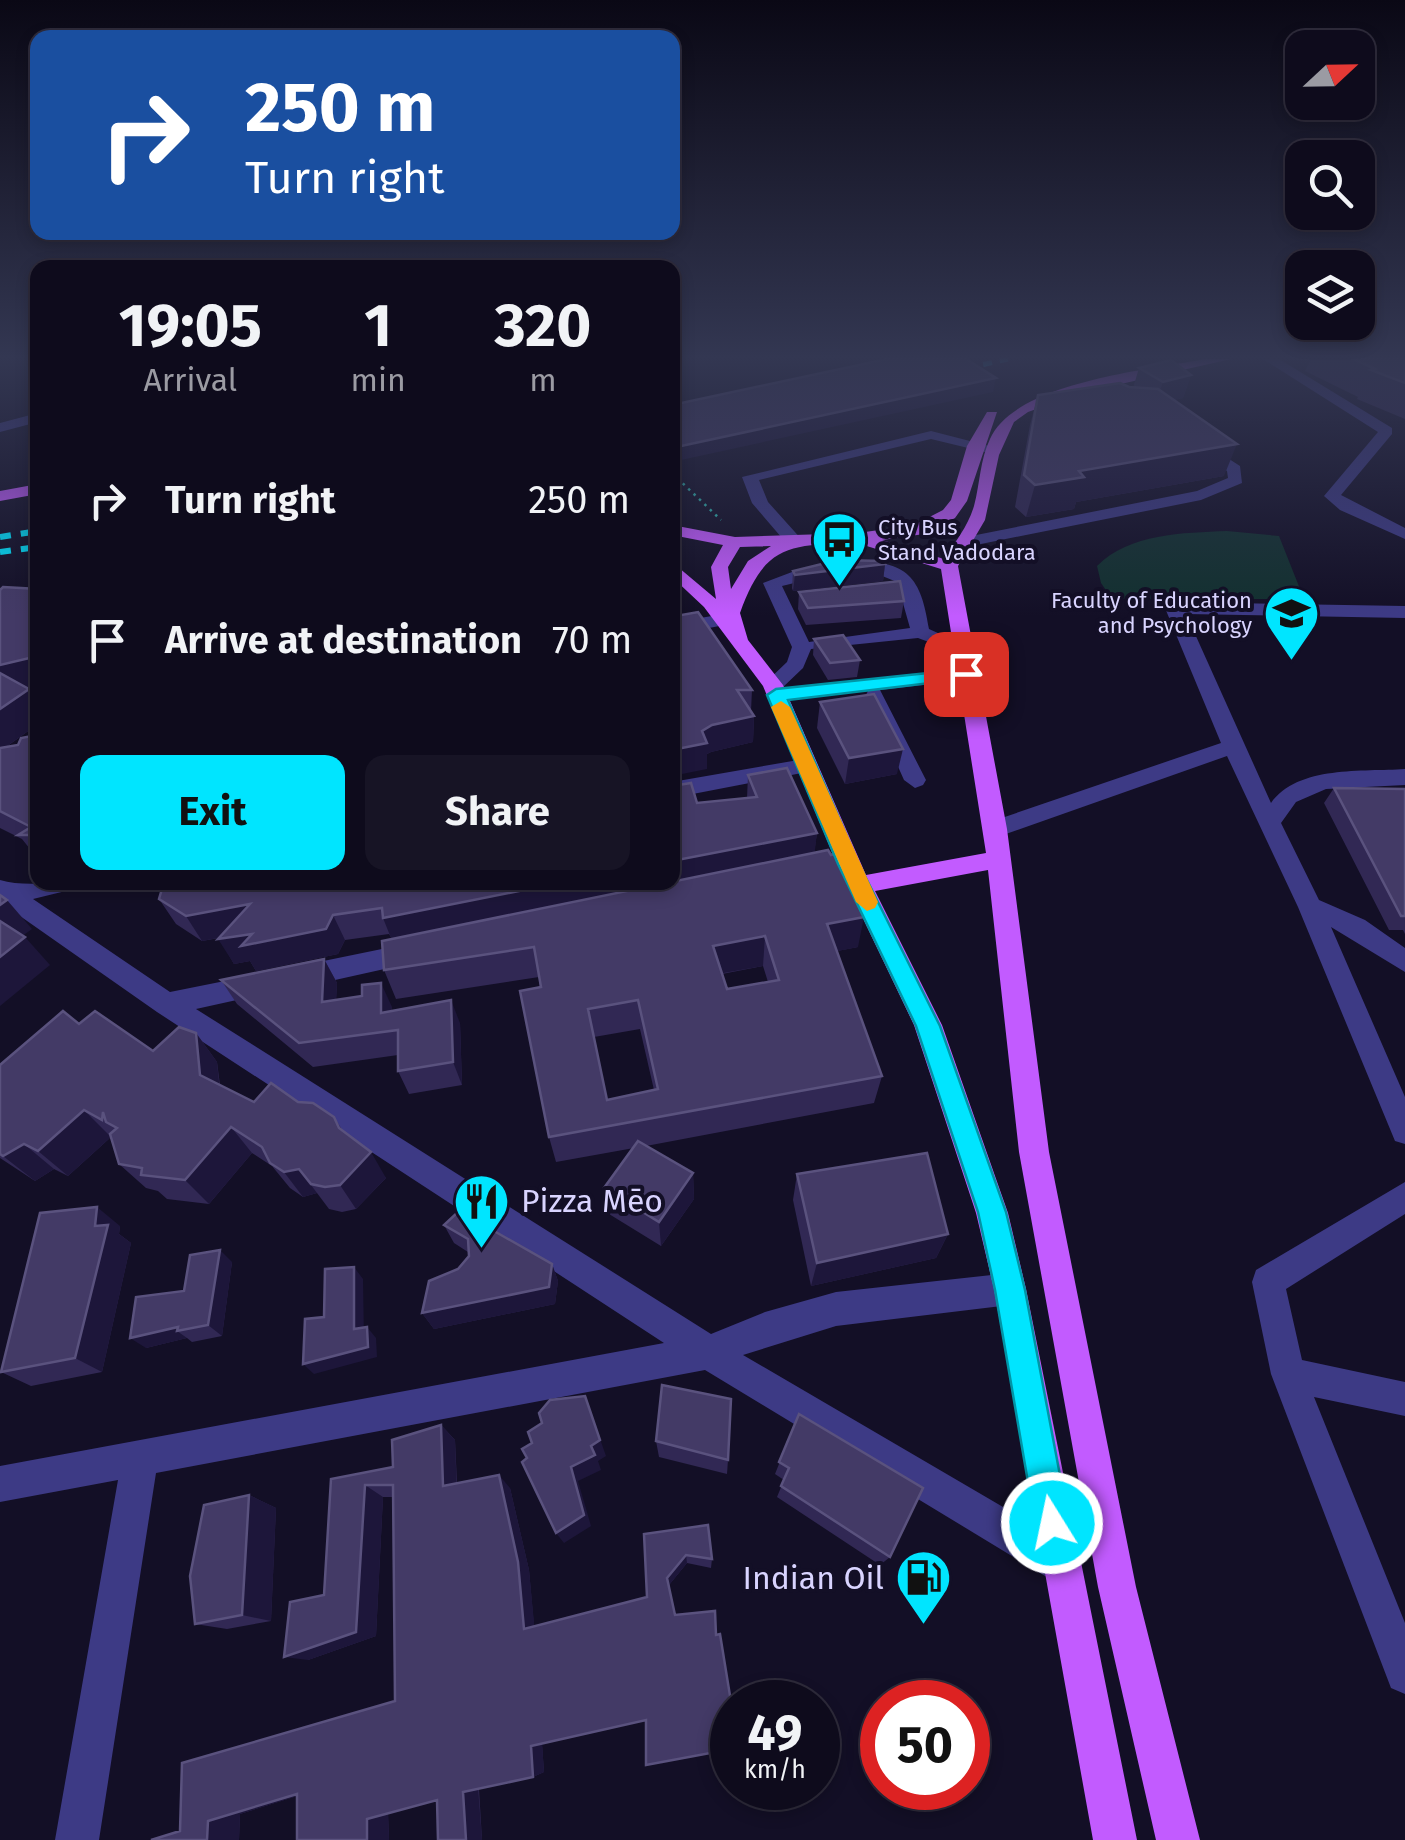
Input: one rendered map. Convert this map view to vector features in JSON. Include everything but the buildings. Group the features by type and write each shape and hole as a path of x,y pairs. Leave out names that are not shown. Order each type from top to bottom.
{"main road":[{"path":"680,532 735,542 858,538 918,530 949,514 959,500 975,445"},
{"path":"995,445 976,524 960,543 949,566 996,844 1038,1171 1116,1587 1178,1840"},
{"path":"0,493 30,487"},
{"path":"858,538 949,566"},
{"path":"727,616 750,564 794,541"},
{"path":"735,542 718,565 717,582 727,616 776,695 845,872 928,1026 992,1212 1114,1840"},
{"path":"680,575 727,616"},
{"path":"845,872 996,844"}],"street":[{"path":"794,541 760,503 750,477 888,445"},
{"path":"975,445 993,449"},
{"path":"960,543 1201,495 1236,480 1234,470 1199,445"},
{"path":"1374,445 1332,496 1346,508 1405,534"},
{"path":"776,695 802,647 789,604 772,583 799,574 870,565 902,591 920,632"},
{"path":"1401,1113 1271,820 1232,746 1174,608 1405,612"},
{"path":"680,627 727,616"},
{"path":"802,647 920,632 961,648"},
{"path":"776,695 967,680"},
{"path":"776,695 876,695 967,680"},
{"path":"876,695 916,780"},
{"path":"996,844 1232,746"},
{"path":"680,789 804,766"},
{"path":"1271,820 1288,796 1322,782 1405,777"},
{"path":"3,891 30,887"},
{"path":"3,891 166,1004 710,1352 1059,1562"},
{"path":"1310,907 1356,927 1405,962"},
{"path":"166,1004 439,948"},
{"path":"1405,1197 1268,1282 1288,1374 1405,1674"},
{"path":"0,1484 710,1352 765,1329 836,1309 1010,1290"},
{"path":"1288,1374 1405,1400"},
{"path":"77,1840 140,1460"}],"green space":[{"path":"1227,531 1279,536 1304,599 1112,599 1101,583 1097,566 1125,547 1158,537"}],"railway":[{"path":"0,537 30,532"},
{"path":"25,533 30,532"},
{"path":"0,552 30,548"}],"slow traffic":[{"path":"781,707 867,902"}],"place":[{"name":"City Bus Stand Vadodara","path":"839,589"},
{"name":"Faculty of Education and Psychology","path":"1291,662"},
{"name":"Pizza Mēo","path":"482,1250"},
{"name":"Indian Oil","path":"923,1627"}],"route":[{"path":"966,674 776,695 848,864 928,1026 992,1212 1052,1523"}]}
